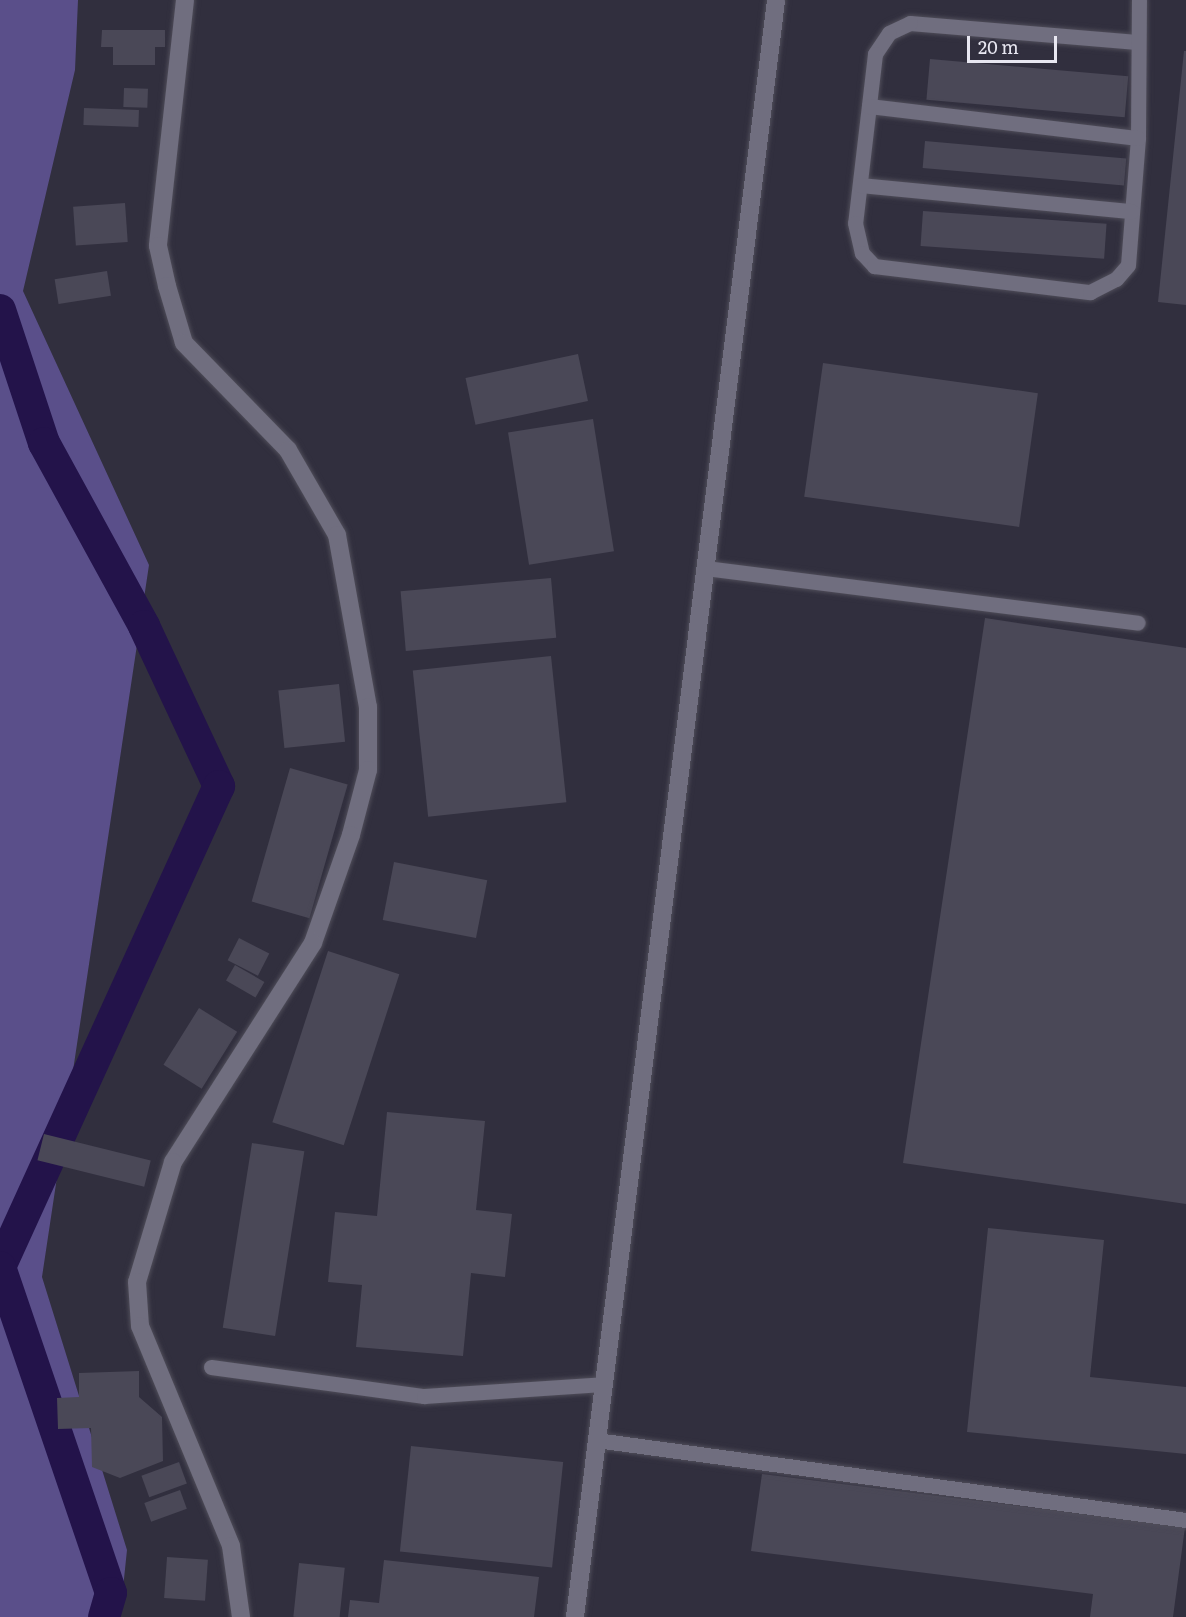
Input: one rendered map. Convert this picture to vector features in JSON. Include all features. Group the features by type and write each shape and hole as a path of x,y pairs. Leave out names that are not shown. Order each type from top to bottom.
{"street":[{"path":"185,0 158,246 167,286 184,343 288,450 337,535 368,707 368,770 351,835 313,943 173,1162 137,1282 140,1326 231,1546 241,1617"},
{"path":"575,1617 776,0"}],"lane":[{"path":"1137,42 910,23 888,33 875,54 855,223 862,253 874,266 1090,292 1116,279 1128,265 1138,138 1138,0"},
{"path":"869,106 1138,138"},
{"path":"860,185 1132,211"},
{"path":"705,568 1138,623"},
{"path":"212,1367 424,1396 603,1384"},
{"path":"596,1440 1186,1520"}],"shaded area":[{"path":"0,0 78,0 75,70 23,291 149,565 42,1277 127,1550 120,1617 0,1617"}],"building":[{"path":"102,30 165,30 165,47 155,47 155,65 113,65 113,47 101,47"},
{"path":"1184,51 1186,51 1186,305 1158,302"},
{"path":"930,59 1128,76 1125,117 926,100"},
{"path":"124,88 148,89 147,108 123,107"},
{"path":"84,108 139,110 138,127 83,125"},
{"path":"925,141 1126,159 1124,186 923,168"},
{"path":"125,203 128,242 76,246 73,207"},
{"path":"923,211 1107,224 1104,259 921,246"},
{"path":"107,271 111,296 59,304 55,279"},
{"path":"578,354 588,401 475,425 466,378"},
{"path":"823,363 1038,393 1019,527 804,497"},
{"path":"593,419 614,551 529,565 508,432"},
{"path":"551,578 556,638 406,651 401,591"},
{"path":"985,618 1186,648 1186,1204 903,1163"},
{"path":"551,656 566,802 428,817 413,671"},
{"path":"339,684 345,742 284,748 278,690"},
{"path":"290,768 348,785 309,918 252,902"},
{"path":"394,862 487,880 476,938 383,920"},
{"path":"239,938 269,953 258,976 228,960"},
{"path":"328,951 399,974 344,1145 272,1122"},
{"path":"235,965 264,982 255,998 226,981"},
{"path":"199,1008 237,1032 202,1089 163,1065"},
{"path":"387,1112 485,1121 476,1210 512,1214 505,1277 471,1273 463,1356 356,1347 362,1285 328,1282 335,1212 377,1216"},
{"path":"44,1134 151,1161 144,1187 37,1160"},
{"path":"252,1143 304,1151 275,1336 223,1328"},
{"path":"988,1228 1104,1240 1090,1377 1186,1387 1186,1454 967,1432"},
{"path":"139,1371 139,1397 162,1417 163,1461 120,1478 92,1467 91,1428 58,1429 57,1398 79,1397 79,1373"},
{"path":"411,1446 563,1462 552,1567 400,1551"},
{"path":"179,1462 187,1484 149,1497 141,1476"},
{"path":"762,1474 1185,1527 1173,1617 1090,1617 1093,1594 751,1551"},
{"path":"180,1490 187,1509 151,1522 144,1503"},
{"path":"167,1557 208,1560 205,1601 164,1598"},
{"path":"384,1560 539,1577 534,1617 348,1617 350,1600 379,1603"},
{"path":"299,1563 345,1568 340,1617 293,1617"}],"waterway":[{"path":"0,310 44,443 144,626 219,786 0,1267 111,1593 104,1617"}]}
